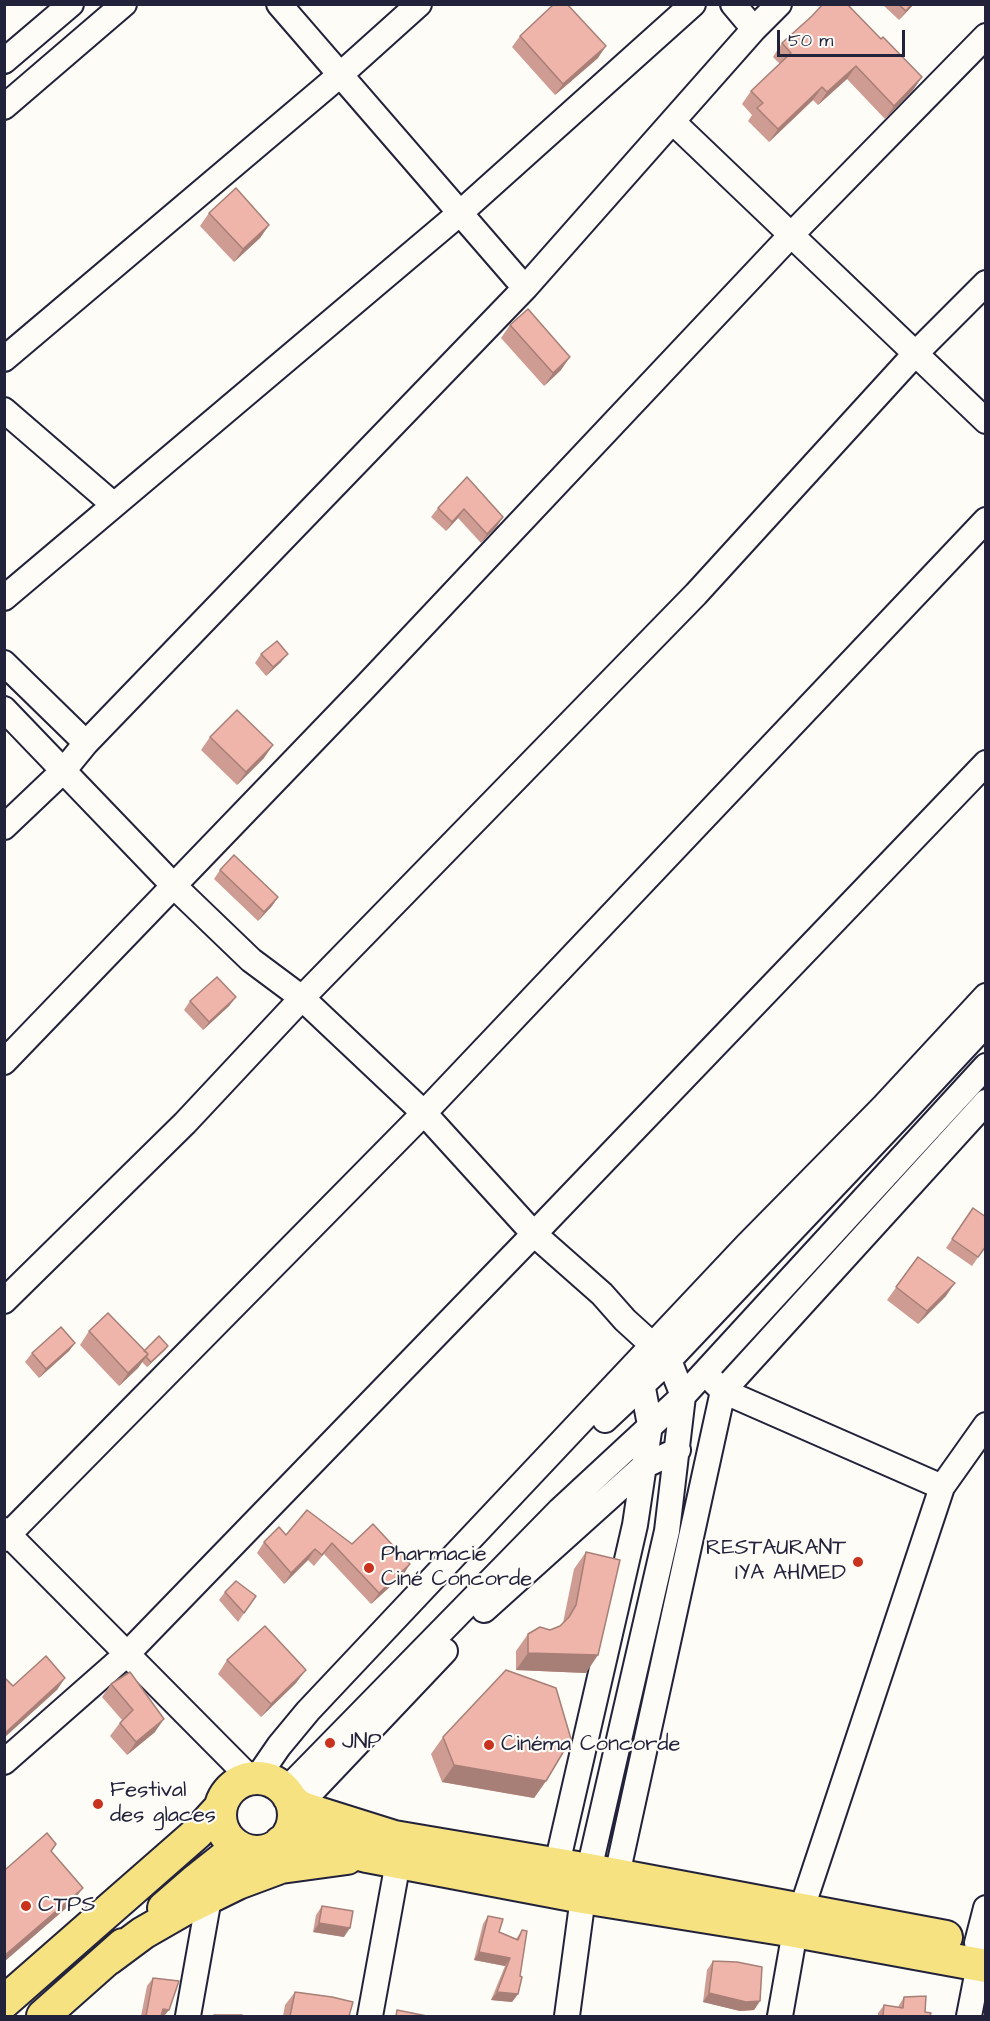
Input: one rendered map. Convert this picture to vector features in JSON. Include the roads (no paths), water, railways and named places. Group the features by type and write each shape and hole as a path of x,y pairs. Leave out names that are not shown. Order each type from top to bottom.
{"main road":[{"path":"596,1880 557,1864 385,1835 275,1788 242,1781 231,1789 220,1808 222,1829 238,1847 249,1851 271,1848 286,1839 308,1840 398,1862 596,1880 982,1954"},
{"path":"275,1788 293,1809 290,1830 281,1842"},
{"path":"4,2002 197,1833 220,1808"},
{"path":"43,2016 194,1882 238,1847"},
{"path":"108,1959 143,1933 238,1883 281,1867 367,1856"}],"street":[{"path":"4,62 71,4"},
{"path":"4,106 124,4"},
{"path":"279,4 525,288"},
{"path":"4,359 340,75 419,4"},
{"path":"4,598 460,213 693,4"},
{"path":"733,4 754,29"},
{"path":"4,827 64,770 86,743 525,288 754,29 779,4"},
{"path":"4,1062 374,677 791,235 986,36"},
{"path":"673,122 986,421"},
{"path":"4,1301 185,1123 302,998 687,603 915,354 986,283"},
{"path":"4,410 114,505"},
{"path":"275,1788 128,1653 6,1534 424,1113 986,520"},
{"path":"4,663 86,743"},
{"path":"4,709 174,886 251,960 302,998 424,1113 534,1234 602,1294 625,1320 661,1353 683,1396 667,1531 567,2016"},
{"path":"4,1762 128,1653 986,764"},
{"path":"275,1788 330,1706 464,1563 642,1383 661,1353 746,1246 884,1106 986,996"},
{"path":"275,1788 279,1746 308,1712 661,1353 905,1112 986,1024"},
{"path":"275,1788 560,1510 683,1396 986,1066"},
{"path":"596,1880 723,1391 986,1102"},
{"path":"704,1373 723,1391 942,1487"},
{"path":"557,1864 635,1525 650,1425 642,1383"},
{"path":"780,2016 799,1919 942,1487 986,1425"},
{"path":"275,1788 490,1603 644,1466 678,1450"},
{"path":"370,2016 398,1862"},
{"path":"188,2016 209,1898"},
{"path":"969,2016 982,1954 986,1908"}],"place":[{"name":"RESTAURANT IYA AHMED","path":"858,1562"},
{"name":"Pharmacie Ciné Concorde","path":"369,1568"},
{"name":"JNP","path":"330,1743"},
{"name":"Cinéma Concorde","path":"489,1745"},
{"name":"Festival des glaces","path":"98,1804"},
{"name":"CTPS","path":"26,1906"}]}
